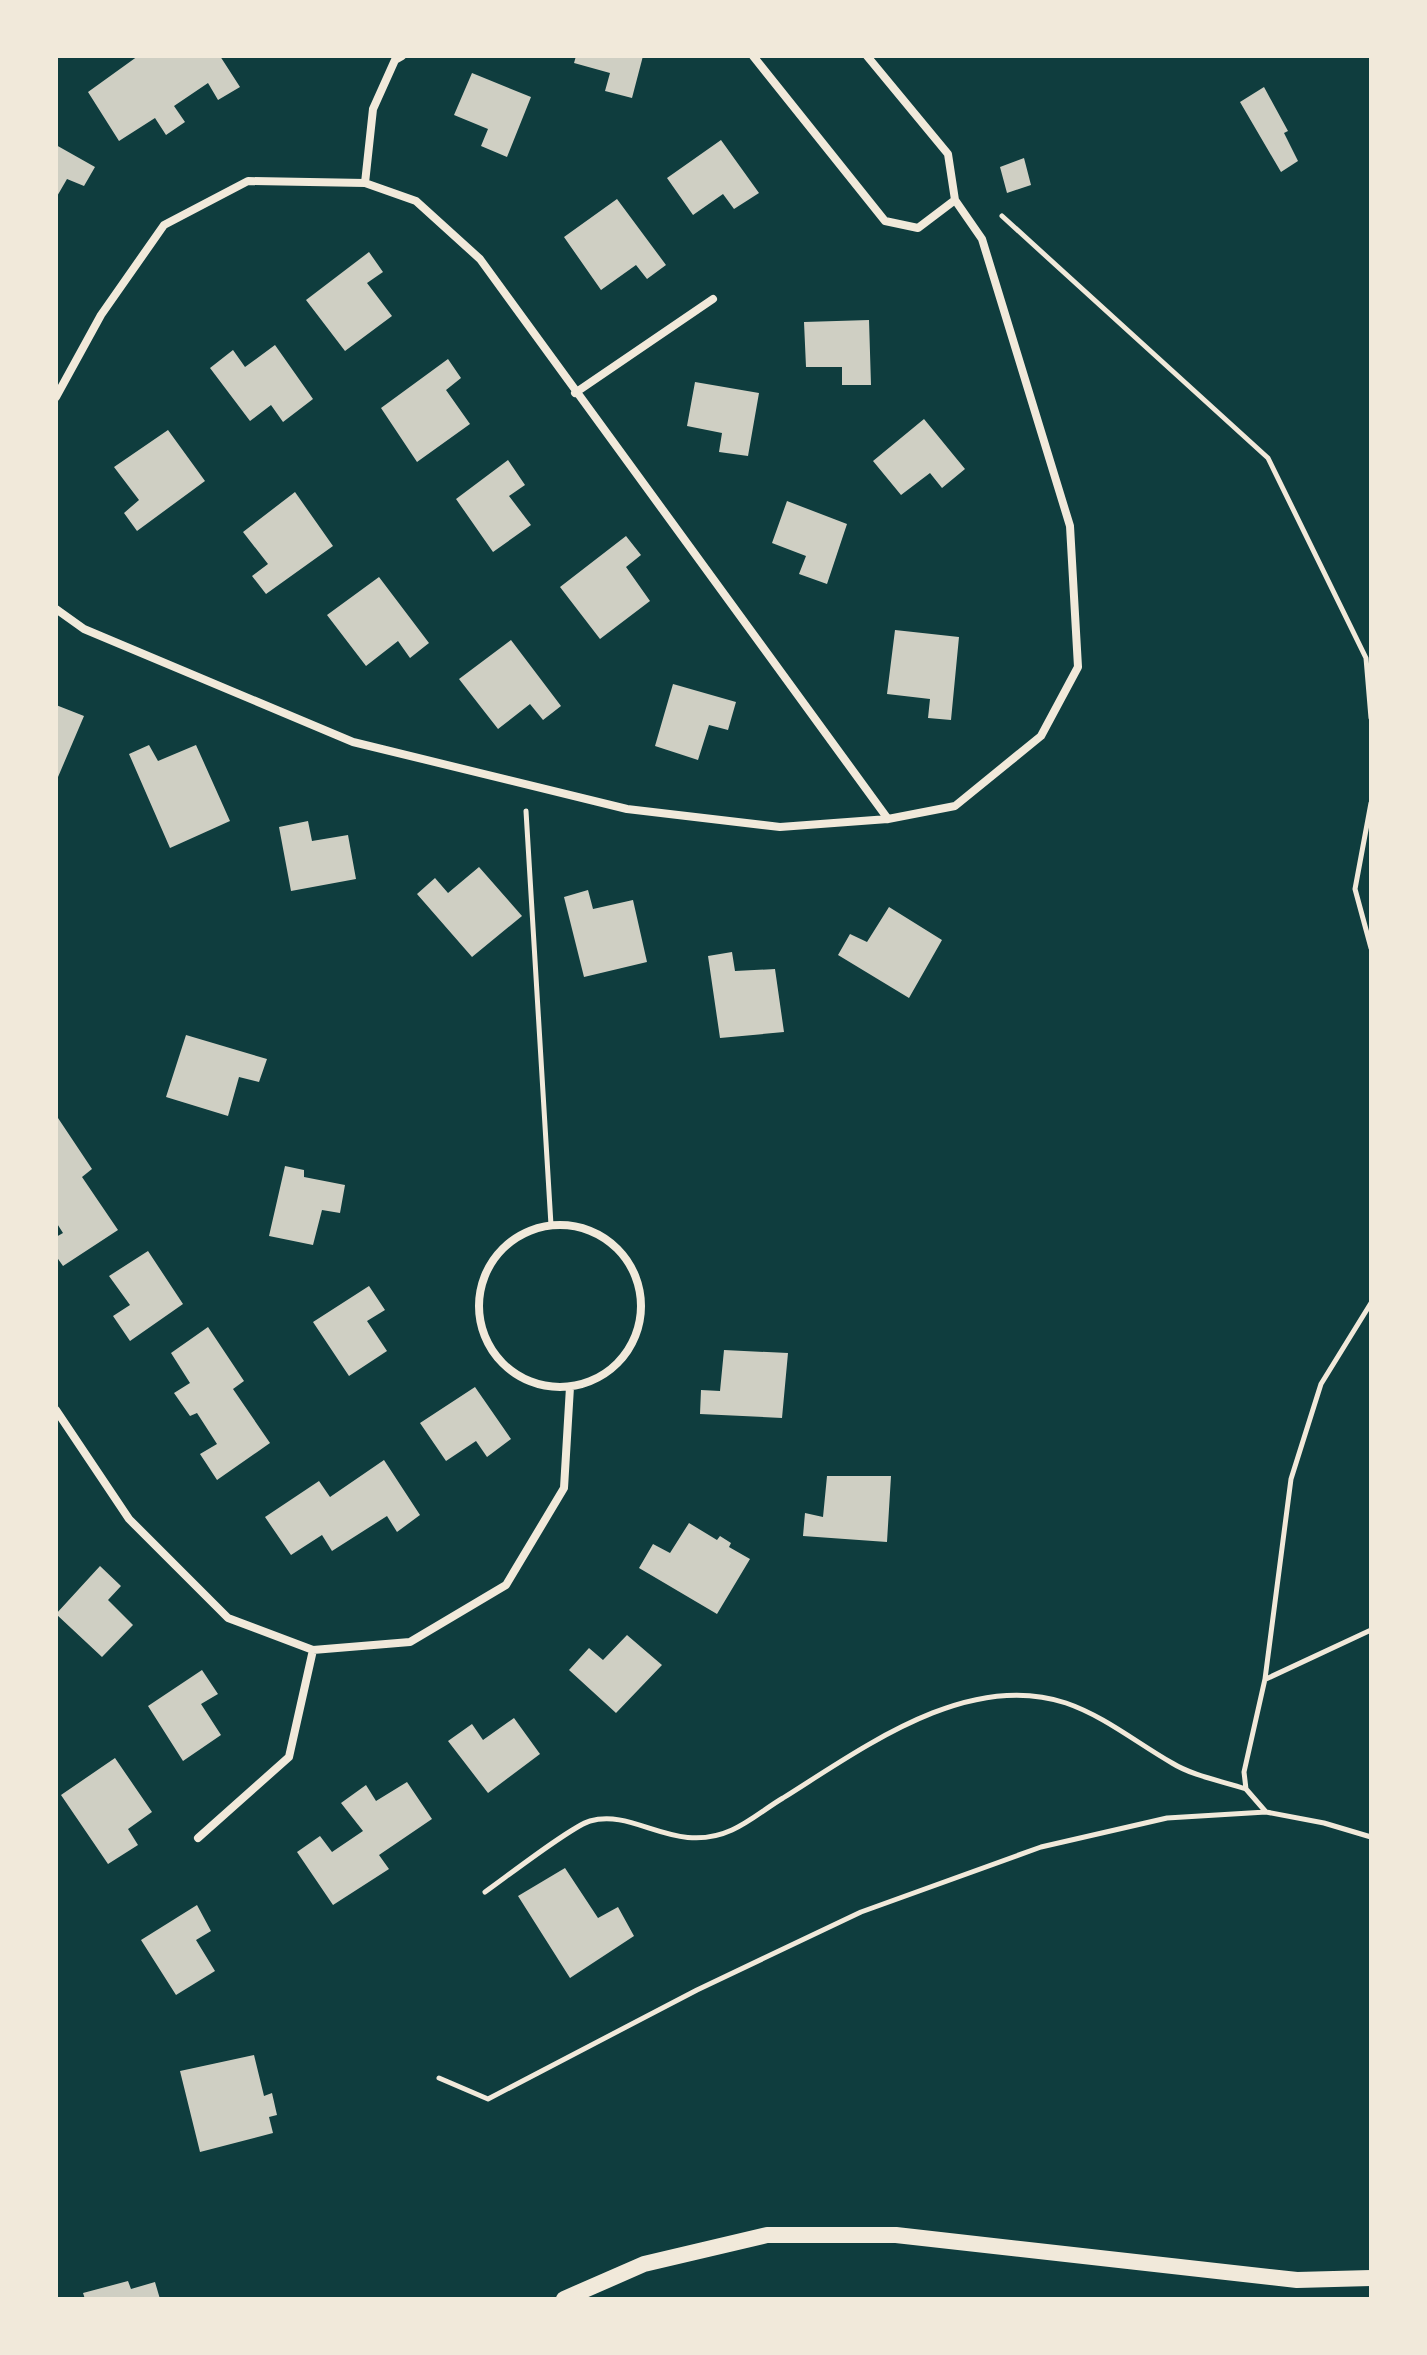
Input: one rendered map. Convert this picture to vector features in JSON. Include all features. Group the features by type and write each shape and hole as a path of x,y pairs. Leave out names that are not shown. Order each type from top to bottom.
{"main road":[{"path":"564,2299 644,2264 767,2235 896,2235 1297,2280 1371,2278"}],"street":[{"path":"365,183 373,109 395,60 402,56"},
{"path":"753,56 885,221 918,228 955,200"},
{"path":"56,609 84,629 353,742 627,809 780,827 888,819 955,806 1041,736 1078,667 1070,526 982,239 955,200 948,154 867,56"},
{"path":"56,397 101,315 164,225 248,181 365,183 416,201 480,259 888,819"},
{"path":"575,393 713,299"},
{"path":"551,1225 579,1227 605,1238 625,1258 637,1283 641,1311 635,1338 620,1362 597,1379 570,1387 545,1387 511,1370 486,1341 478,1316 480,1290 488,1266 504,1246 526,1232 551,1225"},
{"path":"56,1410 129,1519 228,1618 313,1650 410,1642 506,1585 564,1488 570,1387"},
{"path":"198,1838 289,1757 313,1650"}],"path":[{"path":"953,182 968,185 1268,458 1366,658 1371,718"},
{"path":"525,783 551,1225"},
{"path":"1371,803 1355,889 1371,948"},
{"path":"1246,1789 1244,1772 1265,1679 1291,1479 1321,1384 1371,1303"},
{"path":"1265,1679 1371,1630"},
{"path":"485,1892 589,1821 615,1820 670,1837 698,1839 731,1830 878,1738 954,1706 1016,1694 1066,1703 1107,1722 1175,1765 1246,1789 1266,1812"},
{"path":"439,2078 488,2099 697,1990 861,1912 1041,1847 1167,1818 1266,1812 1324,1823 1371,1837"}],"building":[{"path":"138,56 220,56 240,87 218,100 208,83 174,106 185,122 166,135 155,118 119,141 88,92"},
{"path":"576,56 643,56 632,98 605,91 610,73 574,63"},
{"path":"472,73 531,97 507,157 481,146 488,129 454,115"},
{"path":"1264,87 1288,131 1284,133 1298,161 1281,172 1240,102"},
{"path":"721,140 759,193 734,209 723,194 693,215 667,178"},
{"path":"56,145 95,167 84,186 67,179 56,198"},
{"path":"1024,158 1031,185 1007,193 1000,167"},
{"path":"617,199 666,265 647,279 636,265 601,290 564,237"},
{"path":"369,252 383,272 367,283 392,316 345,351 306,300"},
{"path":"869,320 871,385 842,385 842,367 806,367 804,322"},
{"path":"275,345 313,399 283,422 271,405 250,421 210,368 233,350 245,367"},
{"path":"448,359 461,378 446,390 470,424 417,462 381,408"},
{"path":"695,382 759,393 748,456 719,452 722,433 687,426"},
{"path":"924,419 965,469 942,488 930,473 901,495 873,461"},
{"path":"168,430 205,481 137,531 124,513 139,500 114,467"},
{"path":"508,460 525,485 509,496 531,525 493,552 456,499"},
{"path":"295,492 333,546 266,594 252,576 268,564 243,532"},
{"path":"787,501 847,524 827,584 799,574 806,556 772,543"},
{"path":"626,536 641,555 626,567 650,601 600,639 560,587"},
{"path":"379,577 429,643 410,658 398,641 366,666 327,615"},
{"path":"895,630 959,637 951,720 928,718 930,699 887,694"},
{"path":"511,640 561,706 543,720 530,704 498,729 459,679"},
{"path":"673,684 736,702 728,730 709,725 698,760 655,746"},
{"path":"56,705 84,716 58,777 56,776"},
{"path":"149,745 158,761 196,745 230,821 170,848 129,754"},
{"path":"308,821 312,841 348,835 356,879 291,891 279,827"},
{"path":"479,867 522,916 472,957 417,894 435,878 448,893"},
{"path":"588,890 593,909 633,900 647,962 584,977 564,897"},
{"path":"889,907 942,940 909,998 838,955 850,934 867,942"},
{"path":"732,952 735,971 775,969 784,1032 720,1038 708,956"},
{"path":"186,1035 267,1059 259,1082 239,1077 228,1116 166,1097"},
{"path":"56,1115 92,1169 82,1177 118,1230 63,1266 56,1256 56,1237 63,1233 56,1222"},
{"path":"285,1166 304,1170 304,1177 345,1185 340,1213 322,1210 313,1245 269,1236"},
{"path":"148,1251 183,1304 130,1341 113,1316 130,1305 109,1276"},
{"path":"369,1286 385,1310 367,1321 387,1351 349,1376 313,1322"},
{"path":"208,1327 244,1381 233,1389 270,1443 217,1480 200,1454 217,1444 197,1413 190,1416 174,1393 190,1383 171,1353"},
{"path":"724,1350 788,1353 782,1418 700,1414 701,1390 720,1391"},
{"path":"475,1387 511,1439 487,1457 476,1441 446,1461 420,1423"},
{"path":"384,1460 420,1515 397,1532 387,1516 332,1551 322,1535 291,1555 265,1517 319,1481 330,1497"},
{"path":"827,1476 891,1476 887,1542 803,1536 805,1513 823,1517"},
{"path":"689,1523 717,1540 720,1536 731,1543 729,1547 750,1559 717,1614 639,1568 653,1544 670,1553"},
{"path":"100,1566 121,1586 108,1600 133,1625 102,1657 56,1614"},
{"path":"627,1635 662,1665 616,1713 569,1670 589,1648 603,1660"},
{"path":"202,1670 218,1694 201,1704 221,1735 183,1761 148,1706"},
{"path":"514,1718 540,1754 488,1793 448,1741 472,1724 483,1740"},
{"path":"115,1758 152,1812 128,1829 138,1845 108,1864 61,1795"},
{"path":"407,1782 432,1819 379,1855 389,1869 333,1905 297,1852 320,1836 332,1852 363,1831 341,1803 366,1785 376,1801"},
{"path":"565,1868 598,1918 618,1907 634,1936 570,1978 518,1896"},
{"path":"197,1905 211,1931 196,1940 215,1971 176,1995 141,1940"},
{"path":"254,2055 264,2096 272,2093 277,2115 269,2117 273,2133 200,2152 180,2071"},
{"path":"128,2281 131,2289 155,2282 160,2299 85,2299 83,2293"}]}
